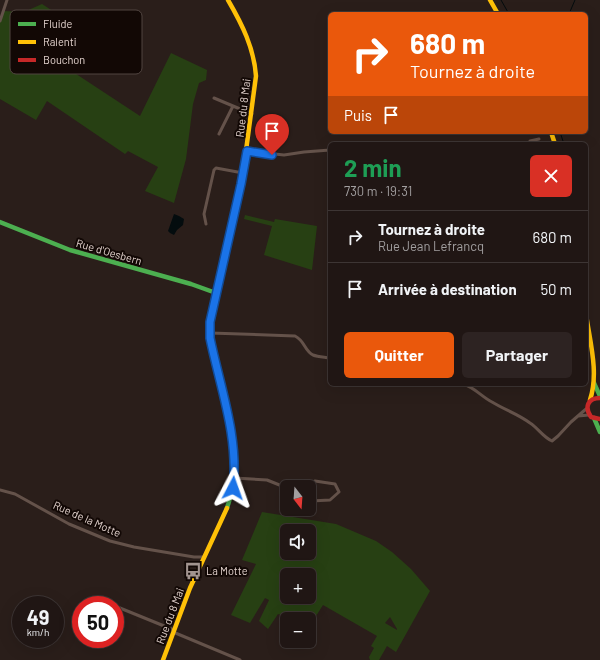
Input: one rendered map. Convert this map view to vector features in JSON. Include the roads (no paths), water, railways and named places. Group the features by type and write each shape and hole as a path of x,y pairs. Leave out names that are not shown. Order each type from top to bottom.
{"main road":[{"name":"Rue du 8 Mai","path":"162,660 200,563 228,505 234,478 234,454 231,432 210,333 211,313 243,173 256,83 255,60 244,27 228,0"},
{"path":"490,0 497,12"},
{"name":"Rue d'Oesbern","path":"0,222 70,250 192,284 216,293"},
{"path":"588,331 594,382 592,396 587,408 589,415 600,419"},
{"path":"590,400 600,397 594,382"},
{"path":"594,418 600,432"}],"street":[{"path":"0,21 7,0"},
{"path":"214,98 252,114"},
{"path":"219,134 232,106"},
{"path":"529,142 539,139"},
{"path":"247,151 284,155 328,150"},
{"path":"206,224 204,214 214,170 216,168 221,168 243,173"},
{"path":"210,333 295,336 300,338 312,354 319,357 328,358"},
{"path":"468,386 491,402 521,416 552,441 587,408"},
{"path":"578,416 589,415"},
{"path":"234,478 267,480 280,485"},
{"path":"316,481 335,484 339,492 330,500 316,501"},
{"name":"Rue de la Motte","path":"0,490 15,494 69,524 110,541 134,547 194,557 203,557"},
{"path":"194,557 200,563"},
{"path":"124,610 240,660"}],"waterway":[{"path":"501,0 508,12"},
{"path":"570,12 575,0"},
{"path":"561,134 563,142"}],"place":[{"name":"La Motte","path":"193,571"}]}
